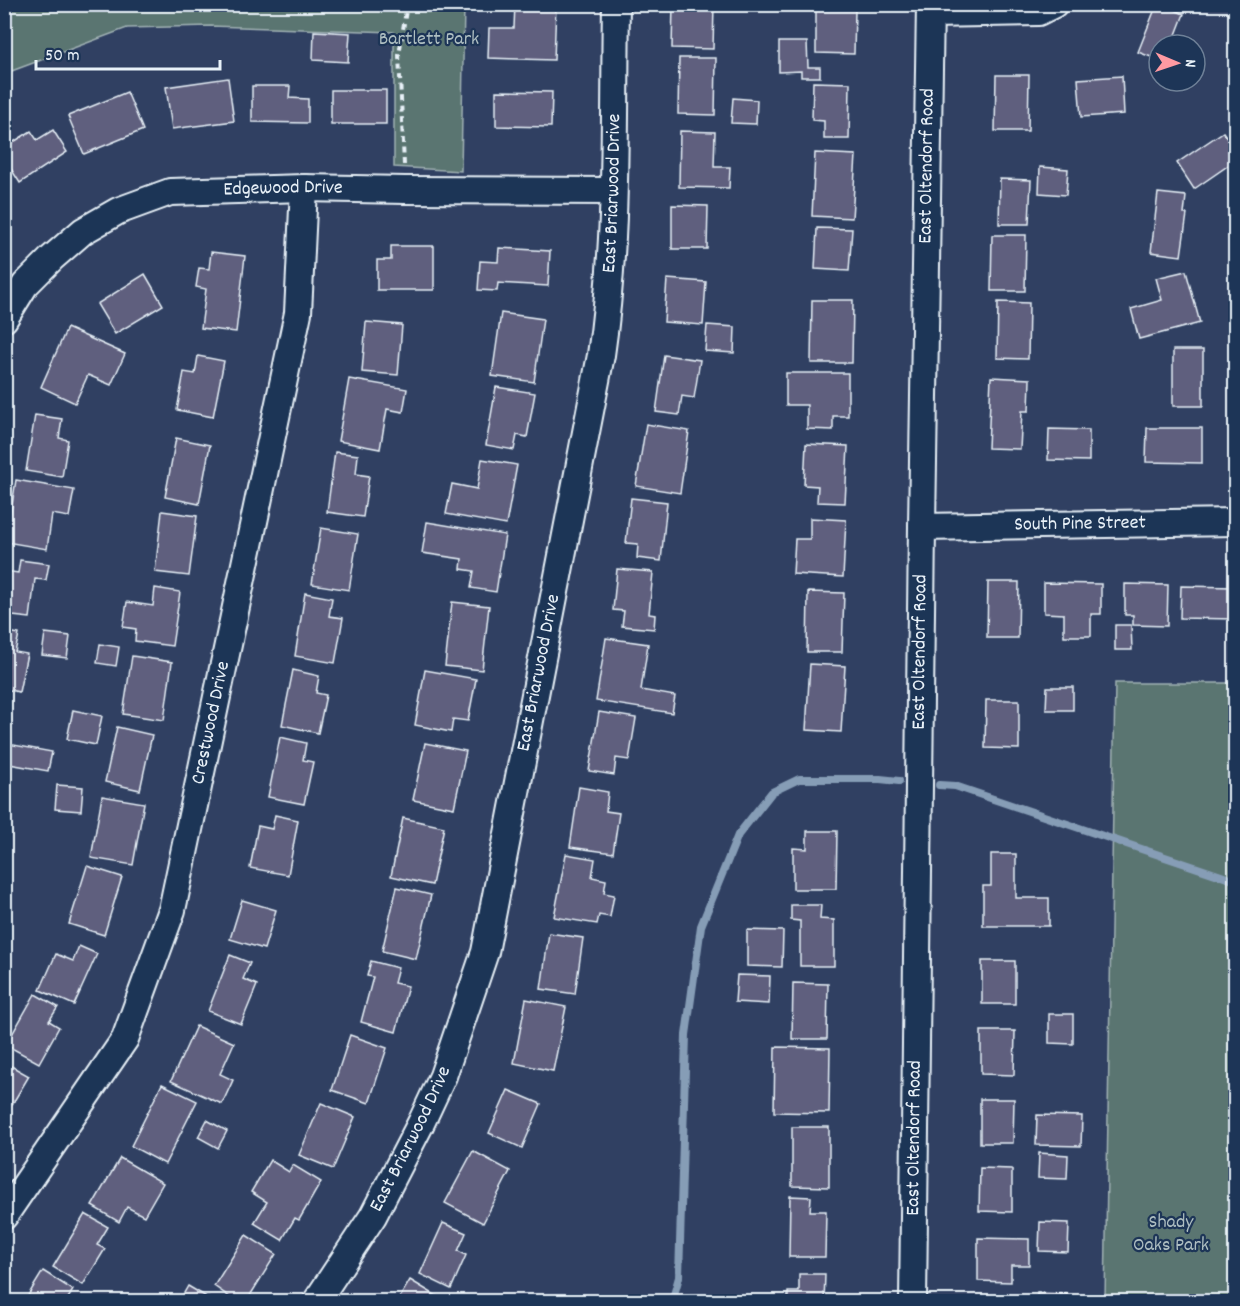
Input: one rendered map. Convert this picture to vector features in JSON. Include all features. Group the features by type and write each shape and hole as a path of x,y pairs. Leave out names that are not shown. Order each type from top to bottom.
{"street":[{"name":"East Briarwood Drive","path":"316,1302 373,1216 425,1114 443,1076 485,952 601,355 609,299 614,191 616,4"},
{"path":"930,9 1038,12 1054,4"},
{"name":"East Oltendorf Road","path":"913,1302 930,9"},
{"name":"Edgewood Drive","path":"4,319 25,285 83,231 118,211 170,192 304,188 614,191"},
{"name":"Crestwood Drive","path":"4,1216 125,1039 172,910 298,313 304,188"},
{"name":"South Pine Street","path":"922,527 1236,522"}],"path":[{"path":"405,190 399,55 407,4"}],"green space":[{"name":"Bartlett Park","path":"5,4 464,5 461,171 394,167 394,32 211,26 127,28 5,75"},
{"name":"Shady Oaks Park","path":"1115,683 1235,683 1235,1301 1105,1301"}],"building":[{"path":"515,4 556,4 554,60 488,58 489,28 514,28"},
{"path":"673,4 714,4 713,49 672,48"},
{"path":"1157,4 1184,14 1177,33 1147,33 1147,55 1138,52"},
{"path":"816,9 855,10 854,54 816,53"},
{"path":"314,31 350,33 348,62 313,60"},
{"path":"779,42 807,42 808,67 820,67 820,77 801,77 801,71 779,72"},
{"path":"679,58 716,58 715,115 678,114"},
{"path":"996,75 1029,75 1028,131 995,131"},
{"path":"1122,76 1124,114 1081,117 1078,79"},
{"path":"228,78 234,121 172,129 166,87"},
{"path":"813,82 850,83 849,139 824,139 824,121 812,120"},
{"path":"252,86 290,86 289,98 308,99 308,123 252,122"},
{"path":"331,90 386,90 386,124 331,124"},
{"path":"496,91 552,92 551,127 496,126"},
{"path":"127,92 143,130 84,154 68,116"},
{"path":"733,98 757,100 756,124 731,123"},
{"path":"53,130 67,152 20,183 4,158 4,148 31,131 37,140"},
{"path":"680,131 715,132 714,167 730,167 729,188 679,187"},
{"path":"1223,132 1236,151 1236,160 1194,189 1177,163"},
{"path":"815,153 856,155 852,218 812,216"},
{"path":"1040,167 1068,169 1066,195 1039,193"},
{"path":"1000,179 1031,180 1029,224 999,224"},
{"path":"1158,193 1186,196 1184,214 1187,214 1181,256 1151,252"},
{"path":"672,205 708,206 707,249 672,249"},
{"path":"817,228 852,229 849,271 815,269"},
{"path":"992,235 1026,235 1025,291 991,291"},
{"path":"391,246 434,246 434,290 377,290 377,260 391,260"},
{"path":"499,248 550,251 548,286 498,283 497,291 478,290 480,261 498,262"},
{"path":"211,252 245,256 236,332 201,328 206,289 196,287 199,268 209,269"},
{"path":"1186,271 1200,323 1139,339 1131,309 1162,300 1156,278"},
{"path":"145,274 163,305 115,334 97,304"},
{"path":"667,279 706,282 703,325 664,322"},
{"path":"812,300 853,300 852,363 811,363"},
{"path":"998,302 1029,303 1028,359 997,358"},
{"path":"501,313 543,319 534,382 492,376"},
{"path":"366,322 402,325 398,375 362,372"},
{"path":"707,325 735,327 734,353 705,351"},
{"path":"67,328 125,354 111,385 88,375 75,403 41,387"},
{"path":"1173,350 1203,350 1203,406 1173,406"},
{"path":"664,355 700,360 694,398 682,396 679,415 656,412"},
{"path":"198,356 224,361 213,417 177,410 184,372 195,374"},
{"path":"786,373 848,373 848,416 833,416 833,430 807,429 807,405 786,405"},
{"path":"991,377 1030,379 1029,411 1022,411 1020,449 988,448"},
{"path":"349,379 407,389 403,412 387,409 380,449 338,441"},
{"path":"496,387 535,393 527,437 517,435 514,450 486,445"},
{"path":"35,415 62,419 59,438 68,440 62,477 26,471"},
{"path":"646,424 689,431 680,493 636,486"},
{"path":"1147,428 1202,428 1202,463 1146,462"},
{"path":"1049,429 1089,430 1089,461 1048,460"},
{"path":"176,438 210,445 199,504 165,497"},
{"path":"806,444 848,446 845,503 817,502 818,486 804,485"},
{"path":"335,452 358,455 356,474 369,476 363,517 327,512"},
{"path":"482,459 517,465 506,525 446,514 452,484 477,489"},
{"path":"16,480 74,490 69,517 52,514 47,549 6,542"},
{"path":"631,498 667,502 661,561 637,558 638,544 626,543"},
{"path":"162,511 197,516 189,576 155,572"},
{"path":"810,518 846,520 843,577 793,574 795,539 810,539"},
{"path":"427,522 505,535 496,592 471,588 474,571 461,569 462,559 422,553"},
{"path":"321,528 358,534 349,590 312,584"},
{"path":"20,560 49,564 46,580 35,579 30,618 4,615 5,571 18,573"},
{"path":"617,569 653,572 649,614 655,615 654,629 622,626 624,611 613,610"},
{"path":"988,582 1019,582 1018,638 987,638"},
{"path":"1044,583 1101,584 1101,614 1091,614 1091,636 1064,636 1064,614 1044,613"},
{"path":"1125,584 1168,585 1167,626 1133,625 1133,615 1125,615"},
{"path":"1181,586 1235,587 1235,619 1180,618"},
{"path":"155,588 180,592 172,646 135,641 136,629 123,627 127,602 153,606"},
{"path":"808,592 844,593 842,652 807,652"},
{"path":"305,593 332,598 329,616 343,618 335,663 295,656"},
{"path":"452,602 489,606 482,670 445,666"},
{"path":"1115,625 1131,625 1132,650 1115,650"},
{"path":"4,631 19,634 15,652 27,654 19,692 4,689"},
{"path":"45,633 70,636 67,658 42,655"},
{"path":"606,638 648,644 641,690 675,696 672,713 596,701"},
{"path":"100,644 119,647 116,666 97,663"},
{"path":"132,656 172,662 164,720 123,714"},
{"path":"810,664 845,666 841,732 806,730"},
{"path":"293,670 319,676 316,693 326,695 318,733 282,725"},
{"path":"425,670 476,679 468,721 453,719 451,732 415,725"},
{"path":"1047,687 1073,687 1073,710 1046,710"},
{"path":"986,700 1019,700 1019,749 985,748"},
{"path":"73,710 102,716 96,745 67,739"},
{"path":"599,712 636,718 629,760 616,758 614,775 589,771"},
{"path":"4,724 11,725 8,744 52,752 48,771 4,763"},
{"path":"117,727 152,735 140,790 105,782"},
{"path":"280,737 306,743 303,760 313,762 304,804 268,797"},
{"path":"425,743 466,751 454,808 413,800"},
{"path":"57,785 83,787 81,811 55,809"},
{"path":"579,787 608,792 606,811 619,813 613,853 570,847"},
{"path":"102,796 144,803 133,865 91,858"},
{"path":"275,815 298,820 288,875 250,868 258,826 272,829"},
{"path":"403,818 444,827 432,885 391,876"},
{"path":"807,831 837,831 836,889 793,889 793,848 807,849"},
{"path":"566,854 595,859 592,877 606,880 604,893 614,895 610,917 599,915 597,924 554,917"},
{"path":"991,854 1016,854 1016,898 1049,898 1049,926 983,926 983,886 991,886"},
{"path":"87,866 122,877 104,935 69,924"},
{"path":"397,887 431,895 416,959 382,951"},
{"path":"242,900 276,910 264,949 230,939"},
{"path":"791,905 821,905 820,919 834,920 834,966 800,966 800,921 791,920"},
{"path":"747,930 783,931 782,967 747,966"},
{"path":"549,933 583,938 575,994 541,989"},
{"path":"79,946 97,954 74,1005 40,990 56,954 73,961"},
{"path":"230,955 250,963 243,979 257,985 241,1024 208,1011"},
{"path":"371,961 398,968 394,983 408,986 396,1032 361,1022 373,977 367,976"},
{"path":"982,961 1015,961 1015,1004 982,1004"},
{"path":"737,975 770,976 769,1004 735,1002"},
{"path":"793,983 828,984 827,1039 792,1039"},
{"path":"35,994 58,1007 49,1021 59,1027 39,1063 6,1045"},
{"path":"526,999 566,1007 553,1071 514,1063"},
{"path":"1049,1014 1073,1014 1073,1044 1049,1043"},
{"path":"196,1026 234,1043 220,1074 233,1080 222,1104 171,1081"},
{"path":"981,1031 1015,1031 1014,1075 981,1074"},
{"path":"350,1035 387,1048 369,1103 332,1090"},
{"path":"775,1047 830,1048 829,1113 774,1112"},
{"path":"4,1062 29,1076 4,1118"},
{"path":"162,1084 197,1101 165,1164 131,1146"},
{"path":"508,1090 541,1104 522,1148 489,1133"},
{"path":"980,1099 1014,1099 1013,1143 980,1143"},
{"path":"321,1103 355,1117 333,1169 299,1155"},
{"path":"1037,1115 1082,1116 1081,1146 1036,1145"},
{"path":"207,1120 227,1131 218,1148 198,1137"},
{"path":"792,1127 829,1127 829,1187 792,1186"},
{"path":"473,1151 510,1171 483,1223 445,1203"},
{"path":"1039,1153 1068,1155 1067,1179 1038,1178"},
{"path":"120,1158 163,1183 144,1216 127,1207 119,1222 92,1206"},
{"path":"270,1160 289,1172 293,1165 321,1182 299,1220 295,1218 282,1240 254,1223 267,1202 251,1192"},
{"path":"980,1168 1012,1169 1012,1212 979,1211"},
{"path":"790,1196 811,1197 810,1211 826,1211 825,1257 789,1257"},
{"path":"85,1214 108,1227 97,1245 105,1249 83,1285 53,1267"},
{"path":"1040,1222 1069,1223 1068,1252 1039,1251"},
{"path":"443,1223 466,1233 458,1251 466,1255 451,1289 420,1274"},
{"path":"246,1235 276,1254 246,1302 237,1302 214,1286"},
{"path":"978,1238 1029,1239 1029,1265 1011,1265 1011,1282 978,1281"},
{"path":"43,1271 73,1290 66,1302 24,1302"},
{"path":"799,1274 825,1274 824,1302 788,1302 788,1292 799,1292"},
{"path":"410,1280 445,1301 445,1302 397,1302"},
{"path":"188,1286 215,1302 179,1302"},
{"path":"1037,1293 1067,1294 1067,1302 1037,1302"}],"waterway":[{"path":"672,1302 679,1277 686,1035 701,926 738,835 772,792 799,779 899,781"},
{"path":"939,785 955,786 1236,881"}]}
